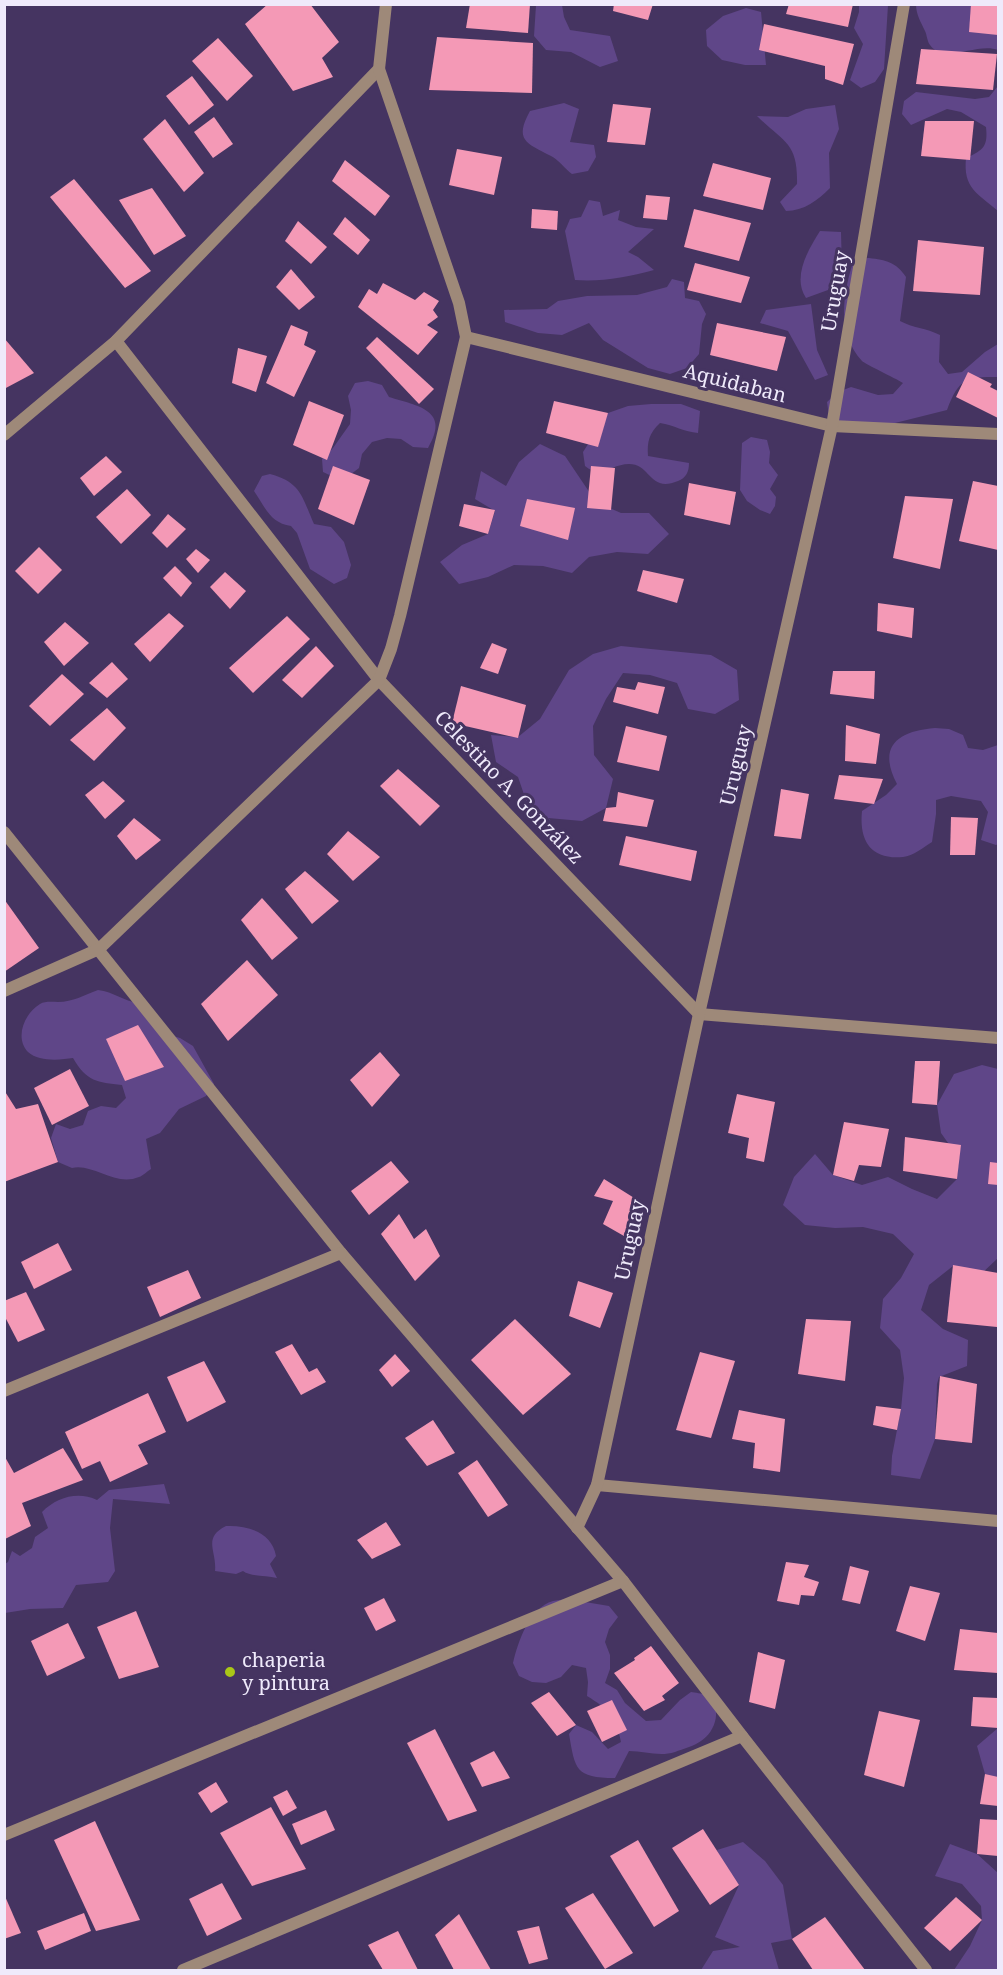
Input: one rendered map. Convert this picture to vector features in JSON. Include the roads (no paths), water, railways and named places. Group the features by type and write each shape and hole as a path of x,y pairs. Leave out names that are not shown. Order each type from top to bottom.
{"street":[{"path":"4,990 99,949 379,680 400,616 466,337 459,303 379,69 386,4"},
{"name":"Uruguay","path":"578,1528 597,1485 699,1014 832,426 904,4"},
{"path":"4,435 117,341 379,69"},
{"name":"Aquidaban","path":"466,337 832,426 999,434"},
{"name":"Celestino A. González","path":"117,341 379,680 699,1014"},
{"path":"4,832 341,1252 623,1581 926,1971"},
{"path":"699,1014 999,1038"},
{"path":"4,1391 341,1252"},
{"path":"597,1485 999,1521"},
{"path":"4,1835 623,1581"},
{"path":"183,1971 742,1736"}],"place":[{"name":"chaperia y pintura","path":"230,1672"}]}
